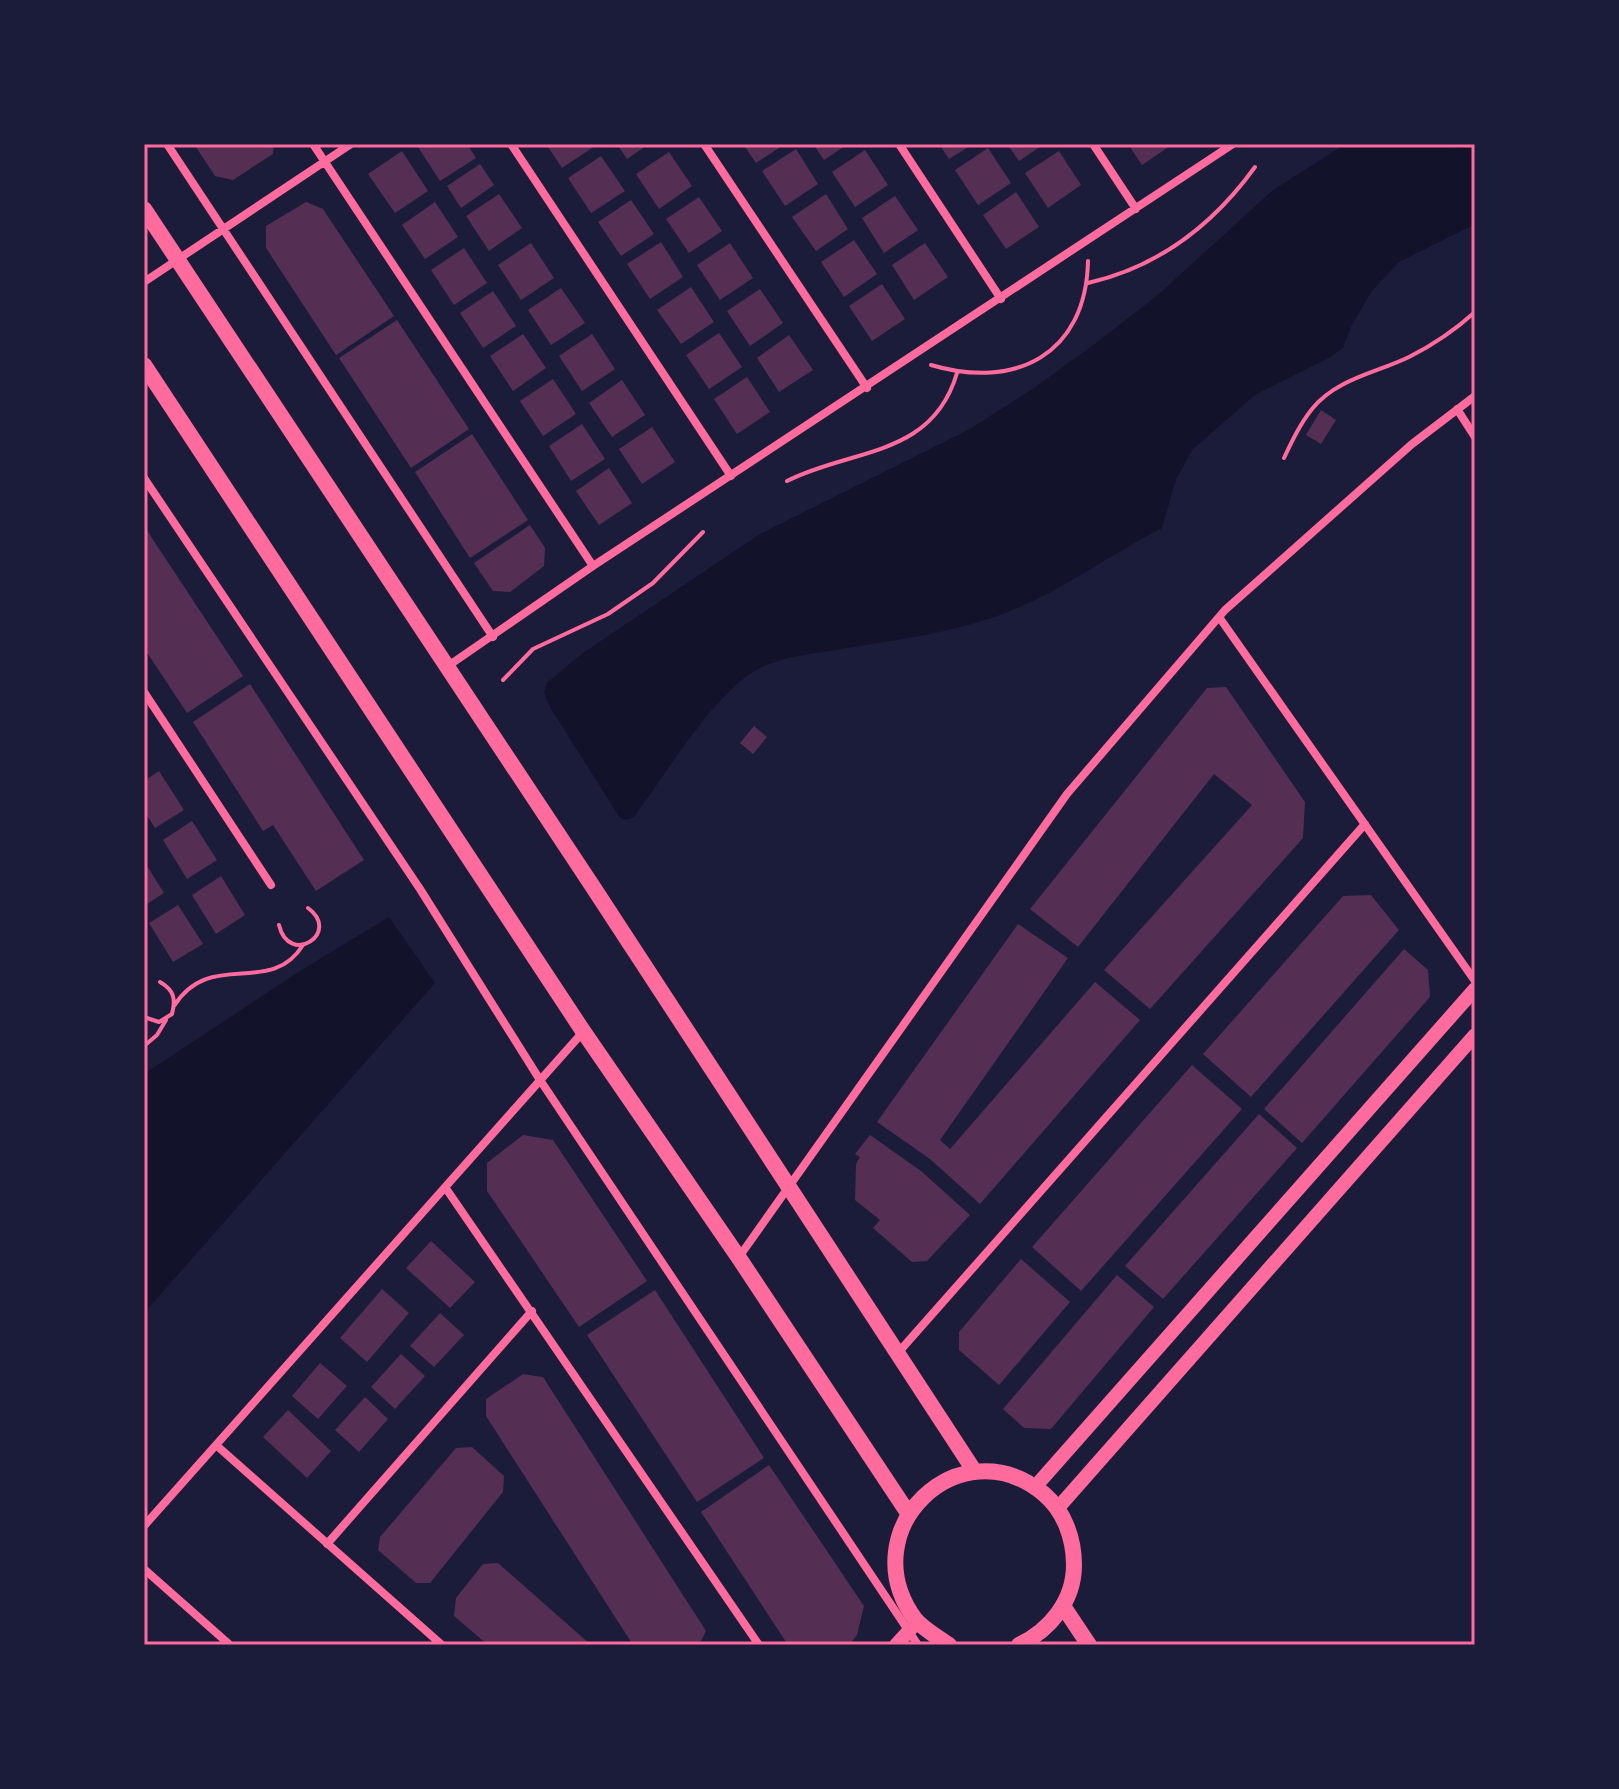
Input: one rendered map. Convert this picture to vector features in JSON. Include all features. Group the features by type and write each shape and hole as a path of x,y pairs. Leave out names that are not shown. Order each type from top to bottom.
{"main road":[{"path":"144,209 445,668 595,890 975,1472"},
{"path":"144,365 583,1031 739,1258 908,1513"},
{"path":"942,1643 914,1626 901,1595 894,1562 896,1545 908,1513 918,1500 944,1481 975,1472 1005,1474 1035,1487 1057,1509 1069,1531 1073,1549 1071,1585 1063,1606 1050,1624 1019,1645"},
{"path":"1063,1606 1089,1645"}],"street":[{"path":"167,144 493,637"},
{"path":"313,144 593,566"},
{"path":"144,282 351,144"},
{"path":"511,144 731,476"},
{"path":"704,144 867,388"},
{"path":"899,144 1001,299"},
{"path":"1093,144 1136,209"},
{"path":"445,668 593,566 1233,144"},
{"path":"739,1258 1067,794 1219,617 1412,444 1475,396"},
{"path":"1457,409 1475,437"},
{"path":"144,478 420,889 540,1080 914,1626 918,1645"},
{"path":"1219,617 1475,981"},
{"path":"144,692 271,885"},
{"path":"897,1354 1365,824"},
{"path":"1035,1487 1475,989"},
{"path":"144,1526 583,1031"},
{"path":"1057,1509 1475,1035"},
{"path":"445,1187 759,1645"},
{"path":"327,1544 532,1311"},
{"path":"216,1445 442,1645"},
{"path":"144,1569 230,1645"},
{"path":"896,1645 914,1626"}],"path":[{"path":"1088,283 1129,271 1182,243 1226,202 1255,167"},
{"path":"931,365 957,373 1005,372 1035,360 1060,340 1074,321 1083,304 1088,283 1088,261"},
{"path":"1284,458 1313,408 1333,391 1437,341 1475,312"},
{"path":"787,481 815,468 890,447 911,436 945,400 957,373"},
{"path":"503,680 533,649 608,614 653,583 703,532"},
{"path":"144,1046 157,1035 187,990 206,978 225,973 263,972 297,954 319,930 317,917 308,908"},
{"path":"279,925 288,941 303,945"},
{"path":"160,982 171,991 174,1006"},
{"path":"144,1017 159,1022 166,1020"}],"shaded area":[{"path":"1346,144 1475,144 1475,224 1399,262 1371,292 1343,348 1255,395 1193,449 1176,479 1162,528 1050,592 1003,614 925,635 796,656 758,669 724,696 708,715 634,817 626,820 620,818 550,707 544,692 547,683 583,653 760,534 970,429 1031,390 1158,295 1273,190"},
{"path":"389,917 435,983 144,1313 144,1074 300,971"}],"building":[{"path":"194,144 274,144 273,154 233,180 215,176"},
{"path":"416,144 467,144 476,158 440,181"},
{"path":"546,144 598,144 562,168"},
{"path":"617,144 649,144 627,159"},
{"path":"743,144 785,144 756,163"},
{"path":"813,144 848,144 824,160"},
{"path":"939,144 973,144 949,159"},
{"path":"1007,144 1044,144 1019,161"},
{"path":"1128,144 1173,144 1142,165"},
{"path":"988,148 1011,183 978,205 955,170"},
{"path":"796,149 818,184 785,206 762,171"},
{"path":"865,150 888,185 855,207 832,172"},
{"path":"402,151 428,191 395,213 368,174"},
{"path":"1059,151 1081,185 1048,208 1025,173"},
{"path":"669,152 692,186 659,209 636,174"},
{"path":"601,156 625,191 591,213 568,178"},
{"path":"480,164 494,185 461,208 447,186"},
{"path":"1016,192 1039,227 1006,249 983,215"},
{"path":"499,194 522,228 489,251 466,216"},
{"path":"826,194 848,229 816,251 792,217"},
{"path":"895,196 918,230 884,253 862,218"},
{"path":"699,197 722,231 689,253 666,219"},
{"path":"631,200 654,234 621,256 598,222"},
{"path":"306,202 323,209 394,316 336,355 266,248 266,226"},
{"path":"435,202 458,237 425,259 402,225"},
{"path":"854,240 877,274 844,297 821,262"},
{"path":"661,242 683,277 650,299 627,264"},
{"path":"531,243 554,278 521,300 498,265"},
{"path":"730,243 753,278 720,300 697,265"},
{"path":"925,243 948,277 914,300 892,265"},
{"path":"464,248 487,283 454,305 431,270"},
{"path":"882,284 905,319 872,341 849,306"},
{"path":"691,287 714,322 681,344 657,310"},
{"path":"561,288 585,323 551,345 528,310"},
{"path":"760,289 783,323 750,346 727,311"},
{"path":"493,291 516,326 483,348 460,313"},
{"path":"397,320 469,429 411,468 339,358"},
{"path":"719,333 742,367 709,389 686,355"},
{"path":"523,334 546,368 513,391 490,356"},
{"path":"592,334 615,369 582,391 559,356"},
{"path":"789,335 813,370 779,392 757,358"},
{"path":"747,377 770,412 737,434 714,399"},
{"path":"553,379 576,414 543,436 520,401"},
{"path":"622,380 645,415 612,437 589,403"},
{"path":"1321,410 1336,420 1321,444 1306,435"},
{"path":"582,424 605,459 571,481 549,446"},
{"path":"652,427 675,462 642,484 619,449"},
{"path":"472,434 528,520 470,558 415,472"},
{"path":"609,468 632,503 599,525 576,491"},
{"path":"530,525 545,548 544,566 510,592 493,591 474,563"},
{"path":"144,526 243,676 187,713 144,648"},
{"path":"250,684 364,860 316,891 273,825 263,831 193,722"},
{"path":"1226,687 1305,802 1303,838 1150,1009 1104,970 1252,805 1214,774 1078,947 1030,909 1207,688"},
{"path":"754,726 767,737 753,754 740,743"},
{"path":"159,771 184,810 155,828 144,811 144,781"},
{"path":"192,821 217,860 187,879 163,840"},
{"path":"144,861 164,893 144,906"},
{"path":"221,876 245,915 216,934 192,895"},
{"path":"1371,895 1399,930 1251,1097 1203,1054 1343,896"},
{"path":"178,905 203,944 173,962 149,923"},
{"path":"1018,924 1068,958 940,1140 950,1149 1095,982 1140,1020 980,1204 930,1159 877,1122"},
{"path":"1404,949 1428,970 1430,997 1302,1143 1264,1109"},
{"path":"1192,1065 1242,1109 1081,1291 1032,1247"},
{"path":"1259,1114 1297,1148 1163,1299 1125,1266"},
{"path":"523,1135 553,1140 647,1281 579,1327 487,1191 487,1163"},
{"path":"870,1135 921,1171 970,1215 927,1261 912,1262 873,1228 880,1220 855,1200 856,1164 860,1157 855,1154"},
{"path":"431,1241 475,1282 450,1308 406,1268"},
{"path":"1021,1259 1070,1302 999,1385 959,1350 959,1332"},
{"path":"1117,1275 1154,1307 1051,1429 1024,1428 1003,1409"},
{"path":"382,1289 409,1313 367,1362 340,1338"},
{"path":"655,1290 764,1458 697,1502 587,1335"},
{"path":"440,1313 464,1335 434,1367 410,1346"},
{"path":"401,1354 425,1376 395,1409 371,1387"},
{"path":"320,1363 347,1386 318,1419 292,1396"},
{"path":"523,1374 543,1377 706,1631 699,1645 633,1645 486,1416 486,1399"},
{"path":"365,1397 388,1419 359,1452 335,1430"},
{"path":"288,1410 331,1451 307,1478 263,1437"},
{"path":"472,1447 504,1476 503,1492 430,1583 416,1583 378,1550 380,1537 456,1448"},
{"path":"769,1465 864,1606 857,1635 849,1645 788,1645 701,1512"},
{"path":"498,1563 591,1645 488,1645 454,1616 456,1598 483,1564"}]}
